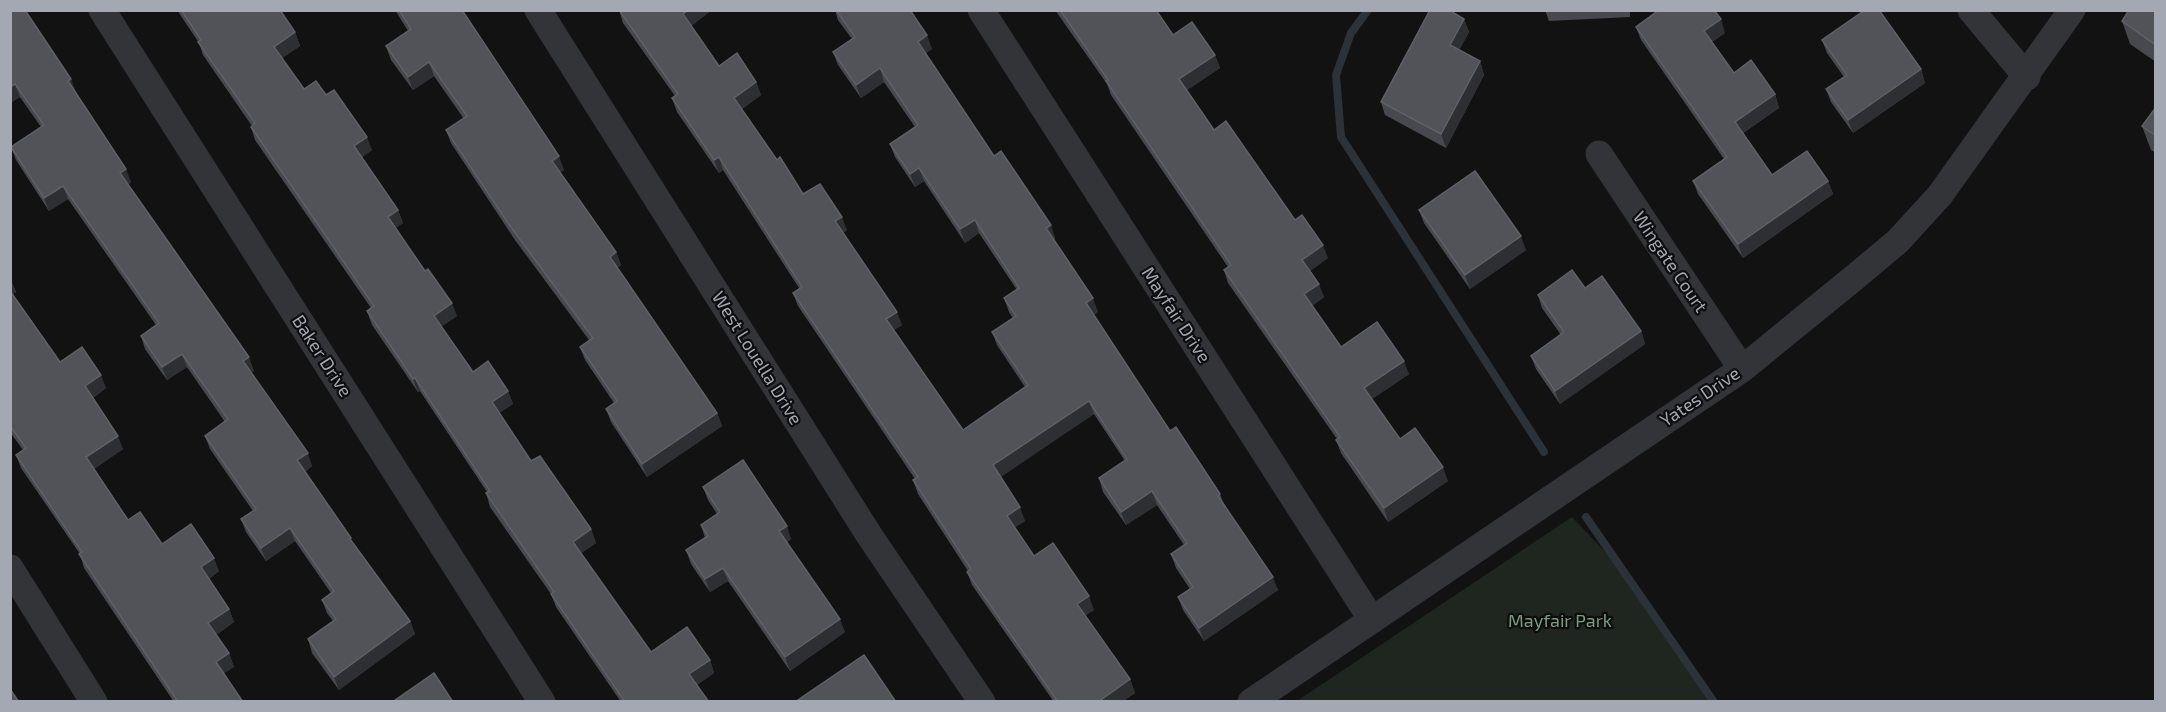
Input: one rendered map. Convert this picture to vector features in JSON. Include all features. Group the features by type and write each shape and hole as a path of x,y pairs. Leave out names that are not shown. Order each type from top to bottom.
{"street":[{"name":"Baker Drive","path":"102,10 542,702"},
{"name":"West Louella Drive","path":"538,10 869,536 982,702"},
{"name":"Mayfair Drive","path":"981,10 1372,620"},
{"path":"1971,10 2027,76"},
{"name":"Yates Drive","path":"1251,702 1742,369 1898,241 1941,195 2072,10"},
{"name":"Wingate Court","path":"1599,154 1742,369"},
{"path":"10,568 94,702"}],"green space":[{"name":"Mayfair Park","path":"1572,517 1628,576 1714,701 1297,701"}],"building":[{"path":"10,10 25,10 71,79 68,81 126,169 120,173 249,357 243,361 308,453 297,460 350,539 410,621 334,677 308,639 336,619 322,600 334,591 290,528 261,548 241,519 256,509 205,436 228,419 182,354 162,367 141,336 159,323 63,186 44,198 11,147 44,125 15,84 10,87"},
{"path":"181,10 280,10 295,32 274,47 304,89 316,81 326,95 334,90 367,137 354,146 398,210 388,217 425,271 428,269 452,303 434,316 473,372 488,361 508,391 492,402 531,461 540,456 591,529 573,542 651,652 687,627 710,660 689,674 709,702 625,702 551,594 554,592 486,493 490,491 415,378 413,379 367,311 374,306 251,127 255,123 198,42 201,40"},
{"path":"399,10 462,10 559,156 552,161 616,252 610,257 717,413 642,464 606,409 617,401 580,347 593,338 510,226 446,130 467,116 429,62 408,77 386,46 411,29"},
{"path":"619,10 688,10 683,14 719,66 737,53 756,82 734,98 777,160 780,157 803,194 820,184 842,217 835,221 897,312 886,319 963,430 1028,385 992,332 1016,316 1004,298 1019,288 975,220 960,229 919,168 910,174 890,144 918,125 880,68 856,85 833,52 855,37 836,10 910,10 927,35 918,42 994,156 1001,151 1051,225 1046,228 1093,298 1086,303 1170,431 1176,427 1220,494 1218,496 1273,577 1199,628 1178,597 1193,587 1171,554 1187,543 1152,491 1121,512 1099,478 1127,459 1089,401 993,465 1020,507 1007,516 1034,556 1053,543 1089,596 1077,604 1130,679 1098,702 1058,702 967,572 971,569 913,480 918,477 793,293 802,287 719,157 714,160 672,98 678,94"},
{"path":"1060,10 1156,10 1173,35 1192,22 1215,55 1179,79 1214,130 1226,121 1295,220 1302,215 1323,245 1302,260 1319,284 1304,294 1341,347 1377,322 1404,361 1364,388 1400,439 1415,428 1443,467 1384,508 1336,440 1340,437 1224,270 1231,265"},
{"path":"1430,10 1449,10 1464,19 1450,45 1480,61 1441,134 1381,102"},
{"path":"1659,10 1714,10 1721,19 1704,31 1734,73 1751,60 1775,94 1735,122 1772,175 1807,151 1828,181 1738,244 1693,181 1727,157 1636,27"},
{"path":"1865,10 1879,10 1921,69 1848,120 1826,89 1847,75 1822,40"},
{"path":"2129,10 2156,10 2156,45 2122,21"},
{"path":"2156,107 2156,136 2142,126"},
{"path":"1475,171 1521,236 1465,275 1419,210"},
{"path":"1572,270 1585,288 1602,276 1641,331 1555,391 1531,356 1564,332 1538,295"},
{"path":"10,291 60,362 82,347 101,375 85,386 118,436 86,457 128,520 140,512 162,544 191,524 214,558 201,567 229,609 208,623 229,653 216,662 243,702 178,702 79,554 82,552 16,455 26,448 10,426"},
{"path":"743,460 787,526 779,531 840,619 785,657 723,568 705,579 686,550 708,536 701,525 720,512 703,487"},
{"path":"864,655 896,702 795,702"},
{"path":"434,673 453,702 394,702 394,701"},
{"path":"10,689 19,702 10,702"}],"waterway":[{"path":"1368,10 1351,33 1336,75 1341,137 1544,452"},
{"path":"1586,517 1714,702"}]}
